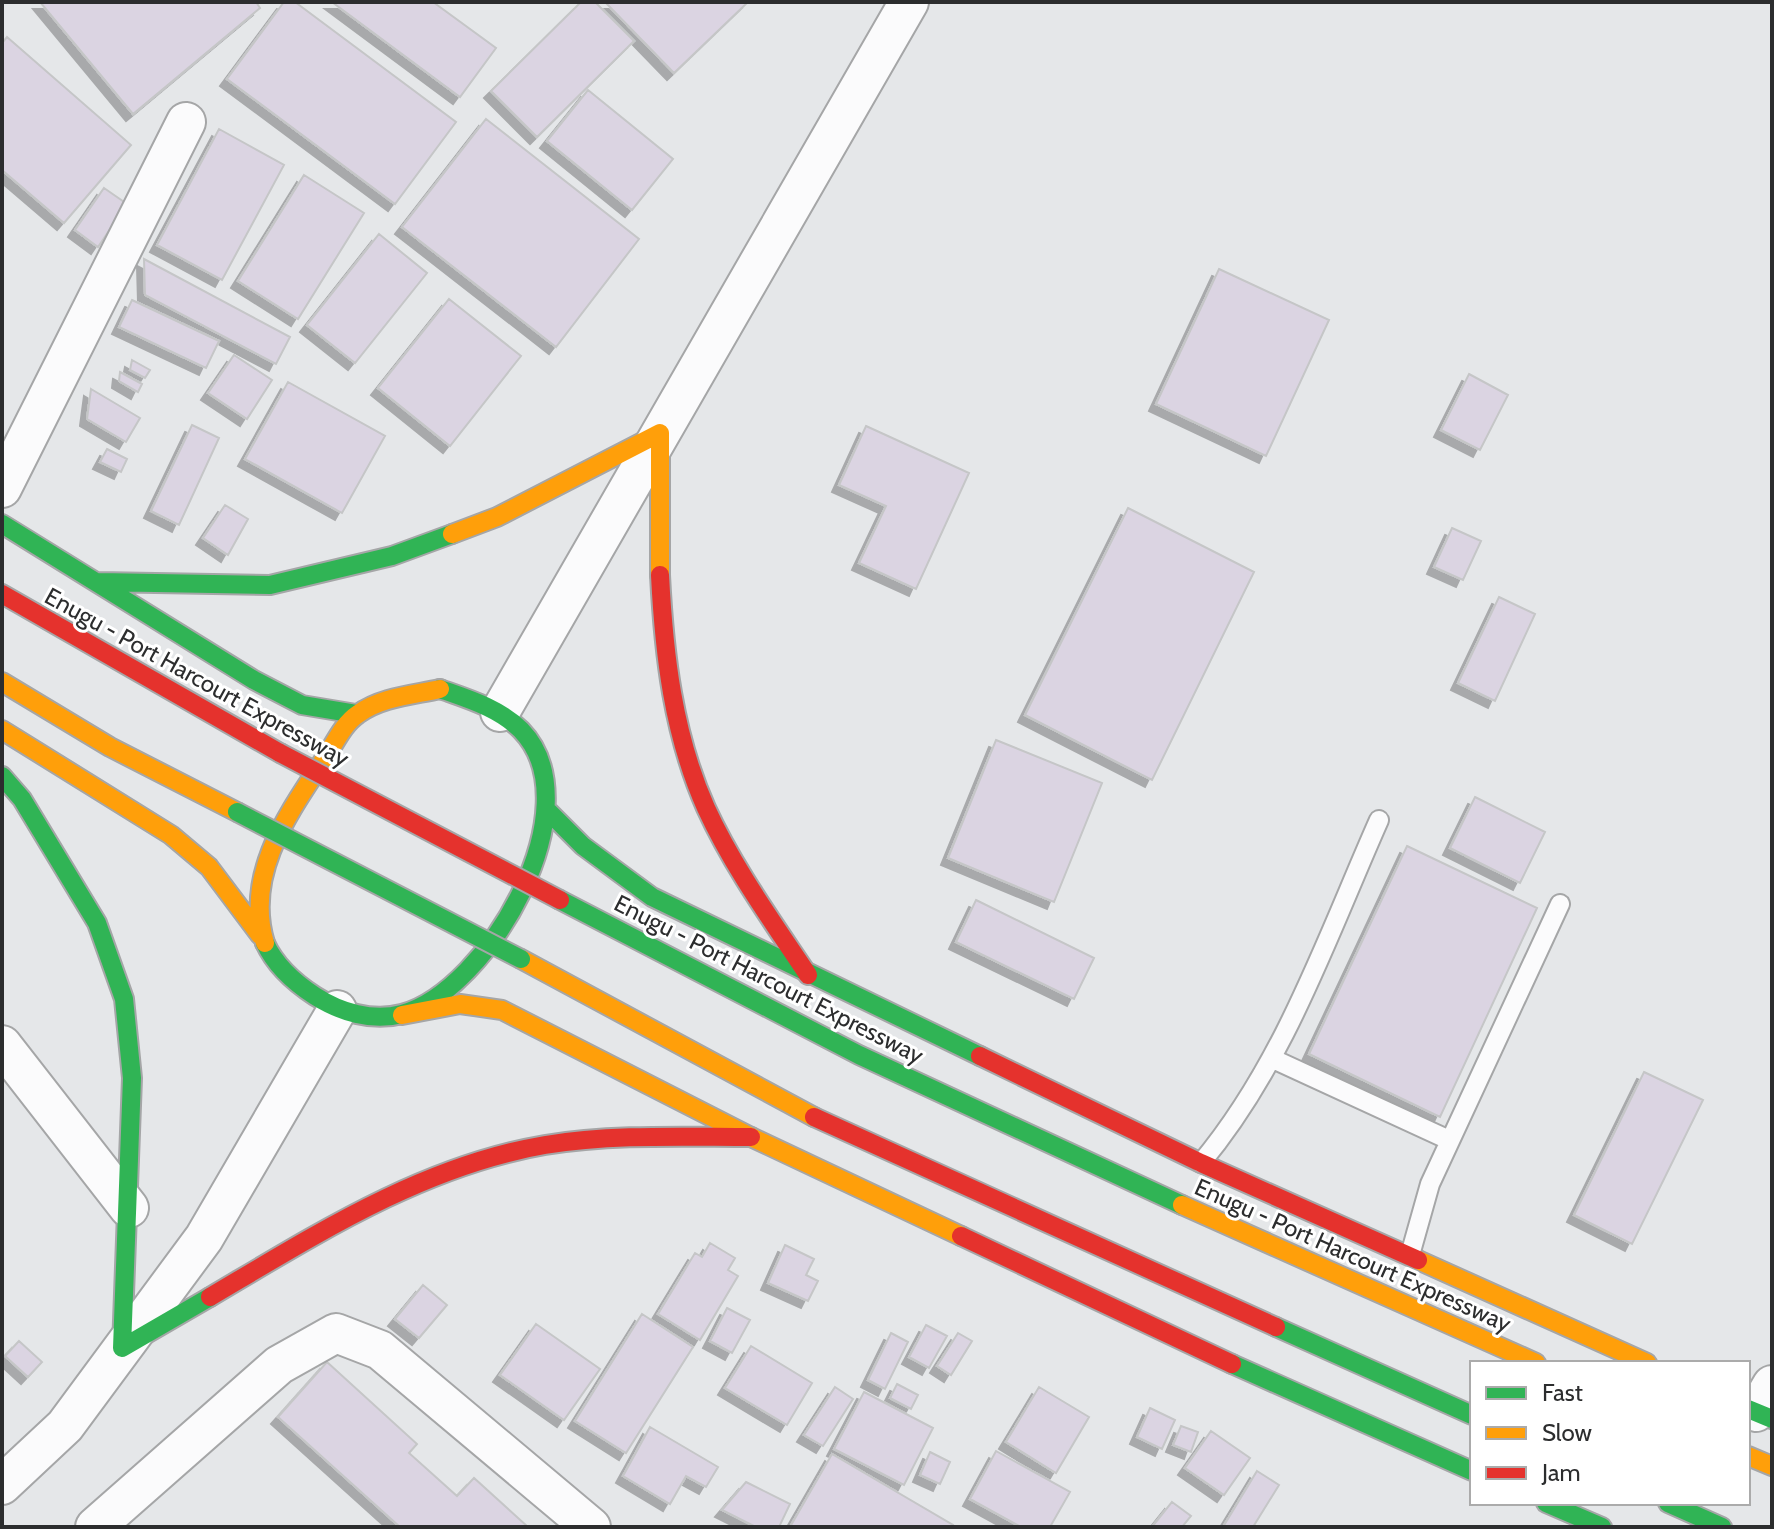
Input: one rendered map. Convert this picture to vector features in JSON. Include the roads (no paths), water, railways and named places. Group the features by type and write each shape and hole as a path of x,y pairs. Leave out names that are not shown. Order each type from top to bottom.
{"main road":[{"path":"98,582 270,585 392,556 497,517 660,433 660,578 668,682 695,781 736,864 808,975"},
{"name":"Enugu - Port Harcourt Expressway","path":"2,524 254,680 302,705 356,714"},
{"name":"Enugu - Port Harcourt Expressway","path":"2,594 145,679 280,753 859,1055 1292,1256 1531,1361"},
{"path":"2,682 110,747 521,959 834,1128 1470,1414"},
{"path":"261,936 255,910 258,886 272,849 295,803 356,714 390,699 440,689 500,712 529,736 548,776 549,812 534,866 507,918 468,970 402,1015"},
{"path":"2,730 171,835 228,888 275,962 300,987 337,1010 370,1018 460,1004 502,1010 751,1137 1329,1410 1470,1470"},
{"path":"2,776 22,799 97,923 124,999 132,1078 122,1348"},
{"name":"Enugu - Port Harcourt Expressway","path":"549,812 583,846 652,897 1201,1163 1643,1361"},
{"path":"122,1348 380,1201 448,1173 515,1151 593,1140 751,1137"},
{"path":"1750,1457 1772,1466"},
{"path":"1551,1505 1602,1527"},
{"path":"1672,1505 1722,1527"}],"street":[{"path":"500,712 909,2"},
{"path":"2,488 186,122"},
{"path":"2,1485 65,1426 204,1238 337,1010"},
{"path":"2,1045 129,1208"},
{"path":"95,1527 279,1365 336,1333 380,1350 591,1527"}],"lane":[{"path":"1201,1163 1247,1104 1273,1059 1379,820"},
{"path":"1410,1255 1420,1213 1449,1140 1560,904"},
{"path":"1273,1059 1449,1140"}]}
